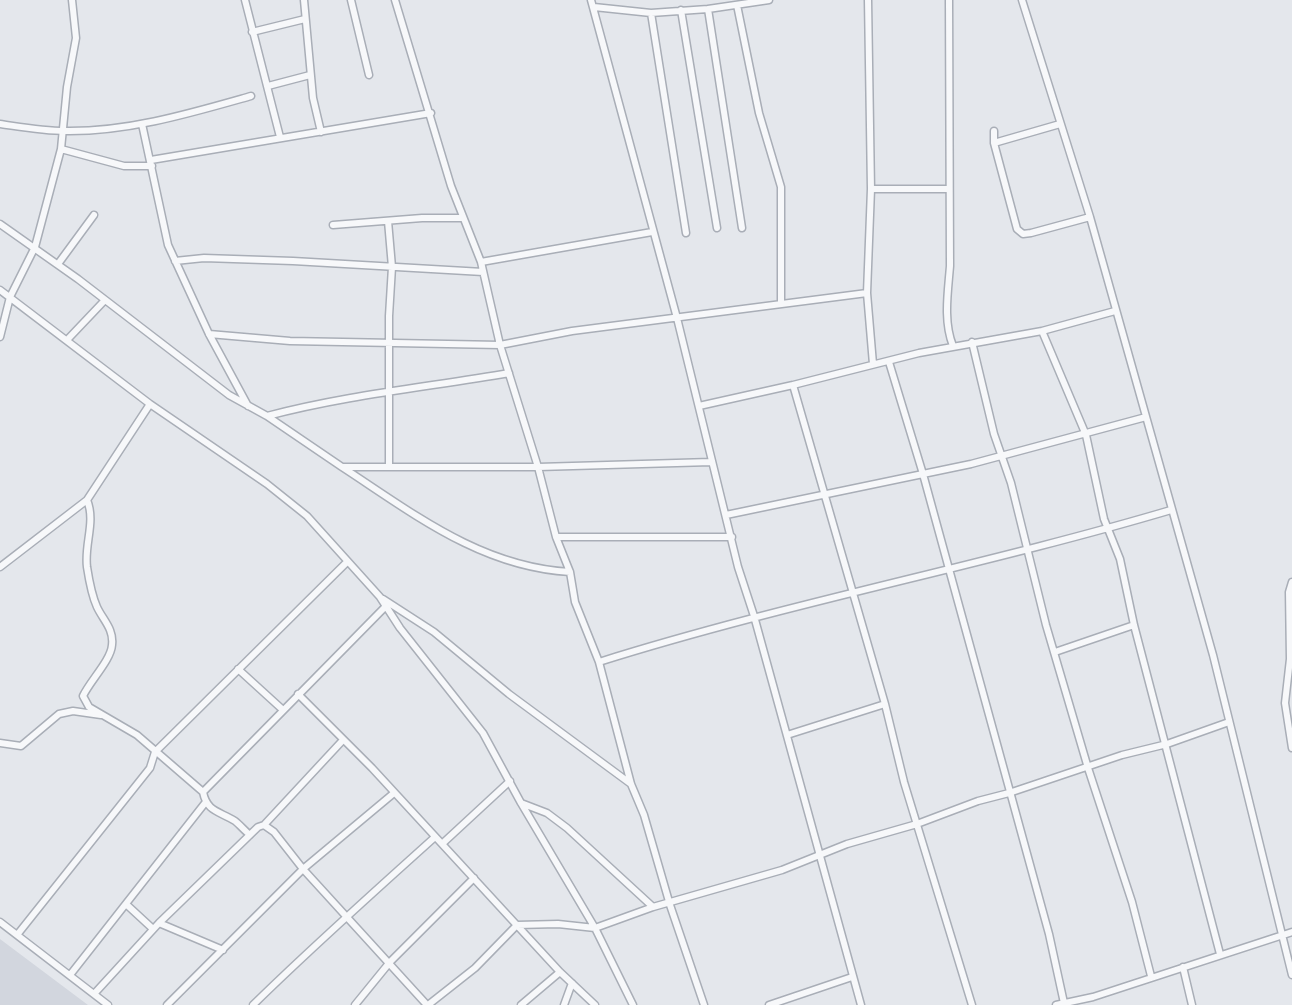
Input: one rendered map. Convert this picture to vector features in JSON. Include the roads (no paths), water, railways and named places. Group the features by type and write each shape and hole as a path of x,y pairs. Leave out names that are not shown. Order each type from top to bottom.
{"street":[{"path":"0,337 10,297 35,247 61,149 67,87 76,38 72,0"},
{"path":"245,0 280,137"},
{"path":"304,0 310,75 321,132"},
{"path":"351,0 369,75"},
{"path":"395,0 462,218 481,262 500,345 538,467 556,537 570,572 575,602 599,662 631,784 644,815 670,905 704,1005"},
{"path":"768,0 708,9 651,13 592,3 699,406 711,462 861,1005"},
{"path":"868,0 871,189 867,293 873,364"},
{"path":"950,0 948,189 950,266 947,309 948,334 953,346"},
{"path":"1022,0 1090,217 1171,510 1214,655 1280,935 1292,975"},
{"path":"738,5 759,113 780,174 783,200 781,304"},
{"path":"708,9 742,228"},
{"path":"681,10 717,228"},
{"path":"651,13 686,233"},
{"path":"252,32 305,19"},
{"path":"268,86 310,75"},
{"path":"0,124 63,131 142,124 251,96"},
{"path":"61,149 124,166 151,163 280,137 431,113"},
{"path":"142,124 168,245 209,334 248,406"},
{"path":"994,143 1060,124"},
{"path":"994,130 994,143 1017,229 1023,234 1090,217"},
{"path":"871,189 948,189"},
{"path":"58,264 94,215"},
{"path":"333,225 462,218"},
{"path":"388,221 392,267 388,393 389,467"},
{"path":"0,224 58,264 192,368 391,501 454,540 522,565 545,571 570,572"},
{"path":"481,262 652,232"},
{"path":"175,261 204,258 483,272"},
{"path":"0,290 150,404 267,484 307,516 380,597 400,628 472,716 595,928 633,1005"},
{"path":"209,334 290,340 500,345 572,331 867,293"},
{"path":"67,340 105,300"},
{"path":"699,406 953,346 1042,331 1115,311"},
{"path":"1042,331 1086,435 1108,529 1120,559 1134,625 1167,744 1189,840 1220,954"},
{"path":"972,342 994,434 1003,454 1055,652 1088,768 1132,902 1151,976"},
{"path":"889,362 923,474 1048,934 1064,1003"},
{"path":"267,416 324,402 509,373"},
{"path":"793,385 826,495 917,824 972,1005"},
{"path":"0,567 87,500 150,404"},
{"path":"726,515 923,474 1086,435 1146,417"},
{"path":"342,467 538,467 711,462"},
{"path":"87,500 93,514 87,567 97,607 108,623 113,642 111,653 91,680 83,696 89,707 136,735 203,792 205,803 212,811 234,821 250,835"},
{"path":"599,662 680,635 853,594 947,568 1108,529 1171,510"},
{"path":"556,537 732,537"},
{"path":"17,935 150,768 155,752 347,562"},
{"path":"1292,582 1289,592 1290,659 1285,703 1292,748"},
{"path":"380,597 434,632 508,694 631,784"},
{"path":"203,792 386,606"},
{"path":"1055,652 1134,625"},
{"path":"238,669 283,710"},
{"path":"298,694 443,843 560,972 595,1005"},
{"path":"787,735 885,704"},
{"path":"0,743 21,746 59,714 73,711 105,716"},
{"path":"264,825 274,832 303,869 427,1005 475,968 517,925 558,924 595,928 653,907 670,905 819,856 847,844 917,824 978,801 1009,794 1229,722"},
{"path":"94,994 156,926 250,835 264,825 343,740"},
{"path":"443,843 510,781"},
{"path":"167,1005 303,869 394,793"},
{"path":"70,975 128,905 205,803"},
{"path":"521,803 547,813 567,828 653,907"},
{"path":"254,1005 303,955 346,916 365,903 435,837"},
{"path":"355,1005 390,963 474,878"},
{"path":"128,905 156,926 223,950"},
{"path":"0,922 108,1005"},
{"path":"1056,1005 1093,996 1292,932"},
{"path":"1182,967 1192,1005"},
{"path":"521,1005 560,972"},
{"path":"769,1005 852,977"},
{"path":"564,1005 572,983"},
{"path":"1093,996 1095,1005"}]}
